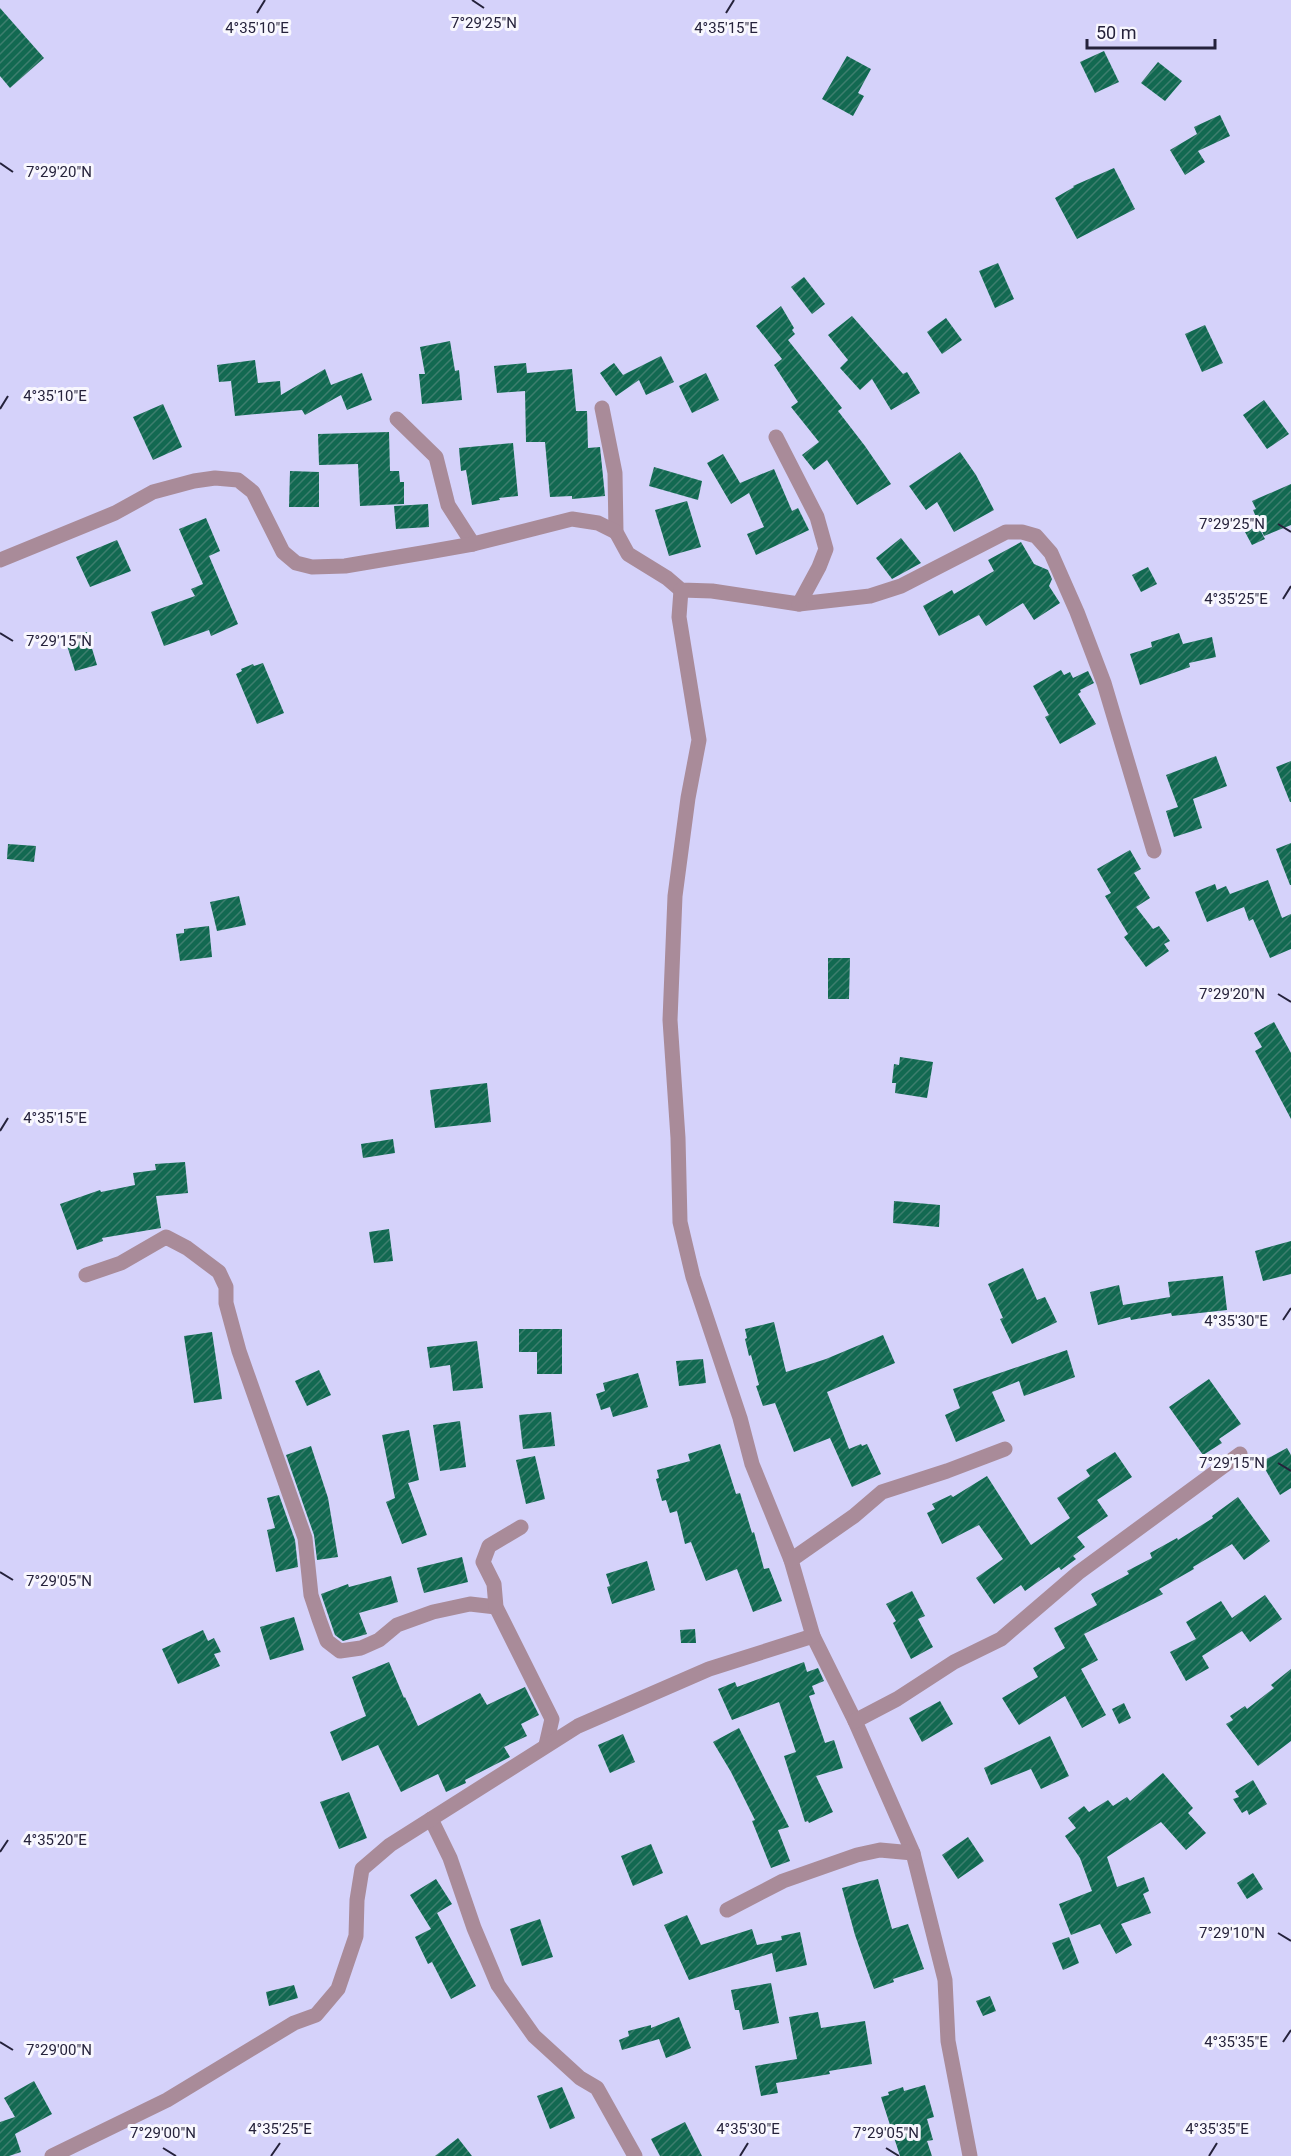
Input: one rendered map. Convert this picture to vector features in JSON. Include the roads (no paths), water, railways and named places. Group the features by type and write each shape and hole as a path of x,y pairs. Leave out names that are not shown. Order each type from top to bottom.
{"street":[{"path":"602,408 615,472 616,532 628,554 667,578 681,590 712,591 799,604 870,596 901,586 1006,532 1022,532 1036,536 1051,553 1085,632 1104,683 1154,851"},
{"path":"397,419 435,457 448,505 473,544"},
{"path":"776,437 817,517 826,549 799,604"},
{"path":"0,560 106,516 153,492 215,478 238,480 253,492 283,552 296,563 312,567 345,566 473,544 572,519 598,523 616,532"},
{"path":"681,590 679,617 699,740 688,798 675,896 670,1020 678,1138 680,1222 693,1277 740,1418 752,1464 791,1560 813,1636 855,1721 913,1853 945,1980 948,2041 970,2156"},
{"path":"86,1275 121,1263 166,1237 186,1248 219,1272 226,1287 226,1303 234,1334 305,1538 311,1595 327,1641 340,1651 361,1648 379,1640 397,1625 433,1612 470,1604 496,1607"},
{"path":"791,1560 846,1522 882,1492 947,1472 1005,1449"},
{"path":"855,1721 897,1699 954,1662 1000,1639 1078,1574 1240,1454"},
{"path":"522,1527 489,1546 483,1562 494,1584 496,1607 552,1719 546,1745"},
{"path":"52,2156 167,2100 294,2023 316,2014 338,1989 356,1936 357,1900 362,1869 390,1845 578,1726 709,1669 813,1636"},
{"path":"552,1719 578,1726"},
{"path":"431,1819 450,1857 474,1928 498,1985 534,2036 580,2078 597,2088 635,2156"},
{"path":"727,1910 783,1881 857,1855 880,1850 913,1853"}]}
